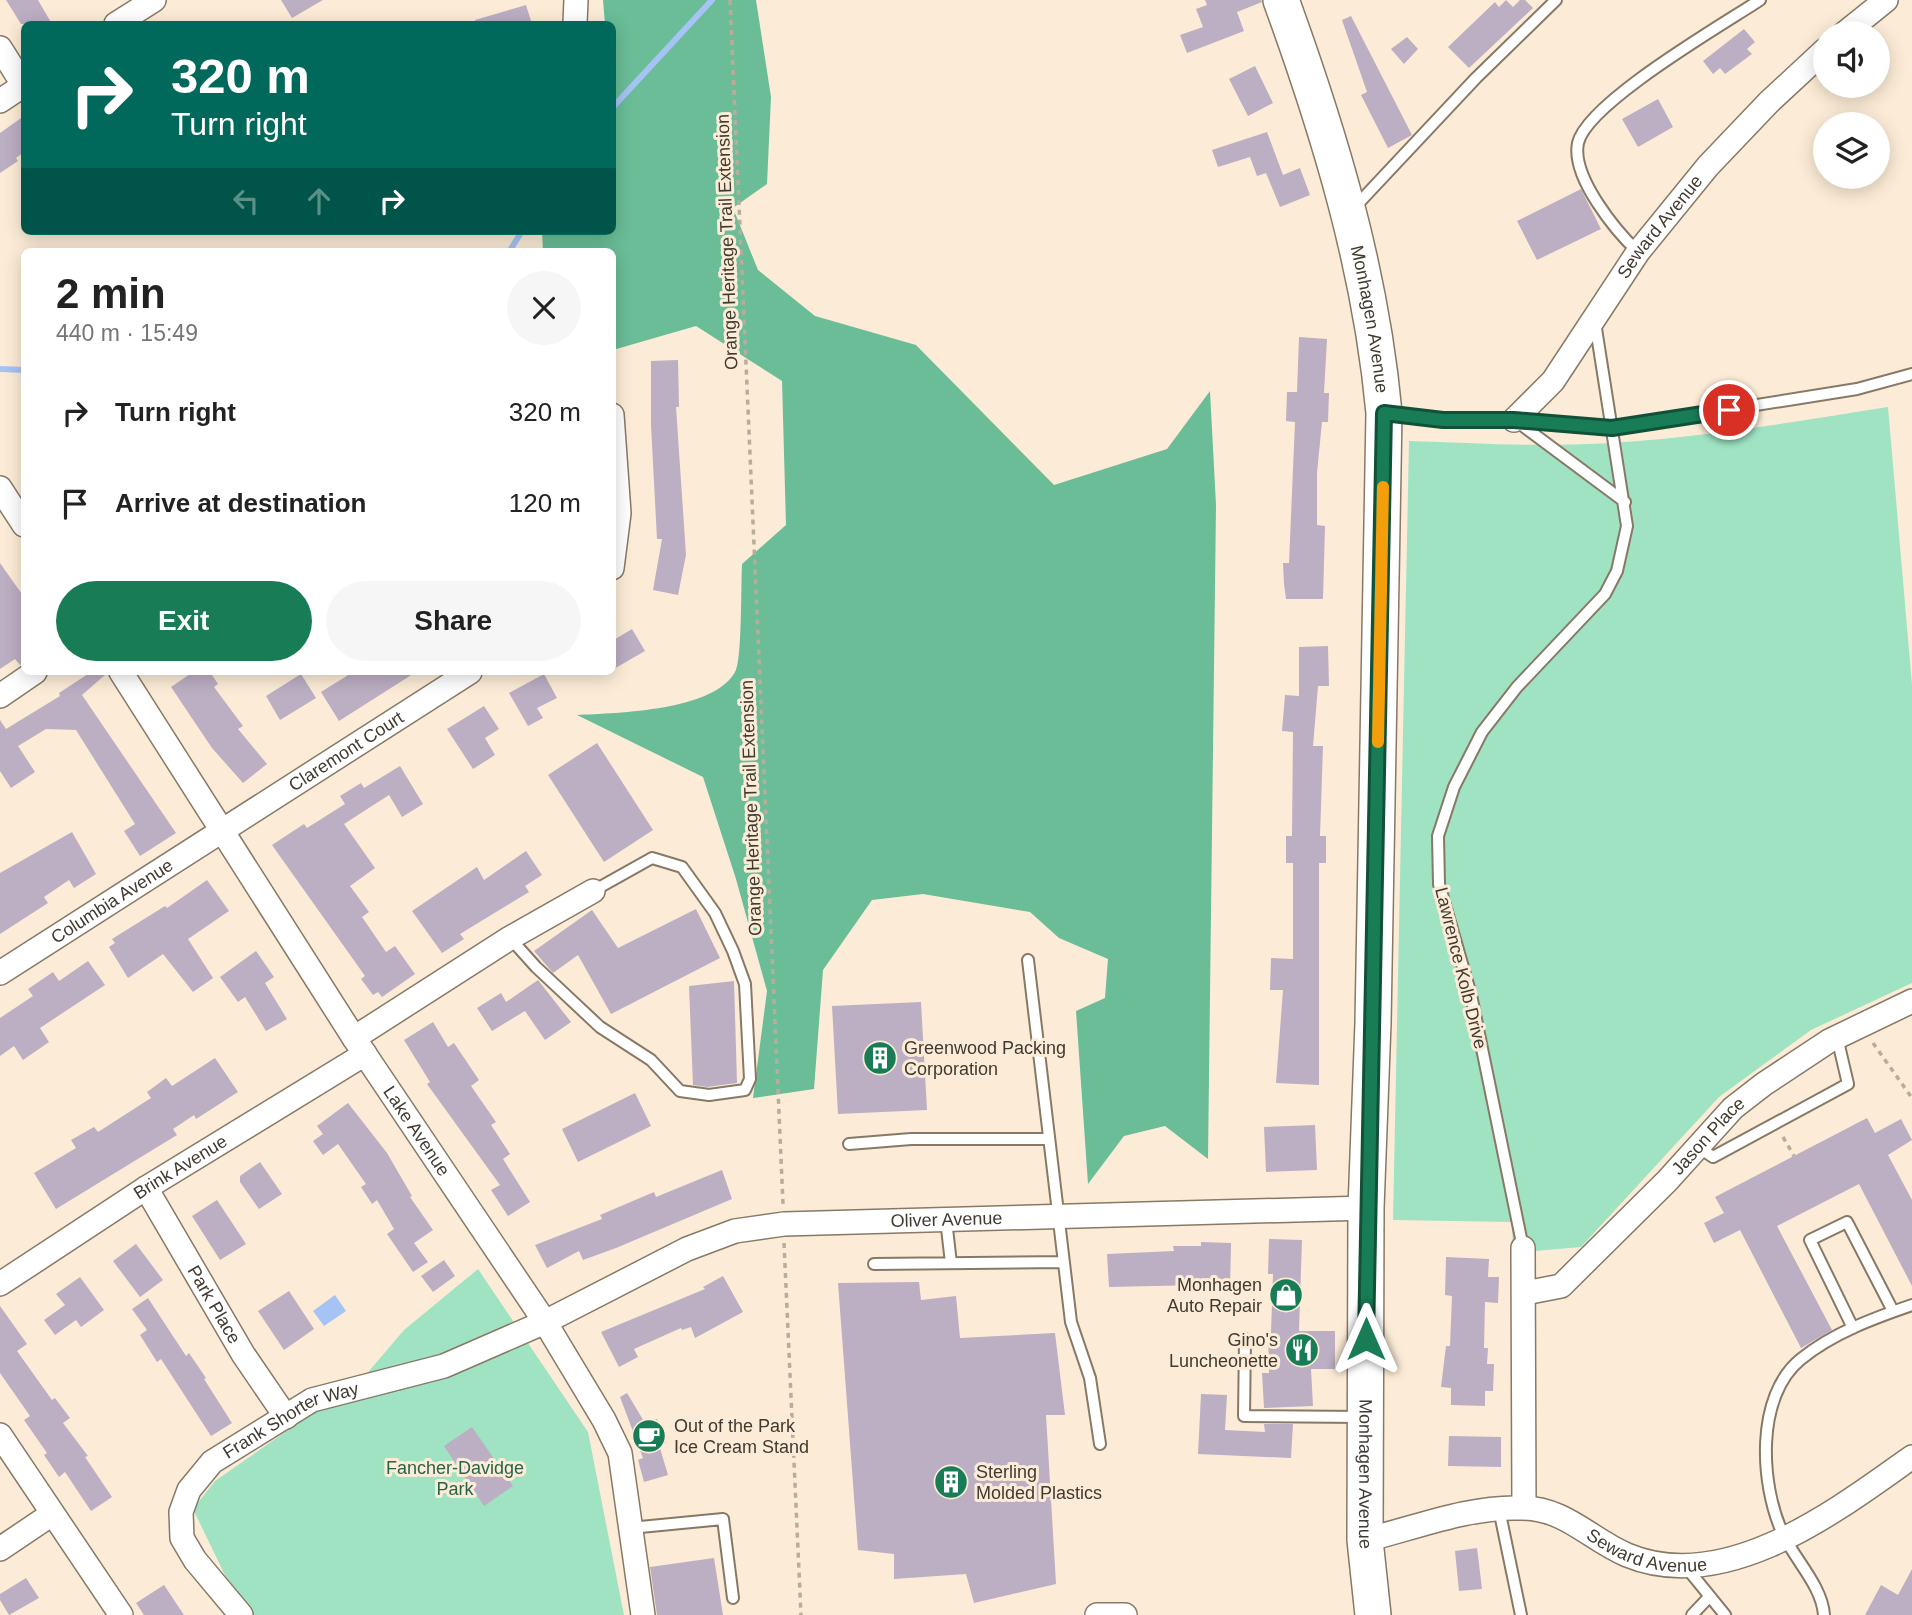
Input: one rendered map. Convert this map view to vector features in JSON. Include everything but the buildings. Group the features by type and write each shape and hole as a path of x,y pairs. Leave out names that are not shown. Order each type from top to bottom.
{"main road":[{"name":"Monhagen Avenue","path":"1282,0 1350,212 1378,346 1384,413 1373,1023 1366,1208 1365,1540 1373,1615"}],"street":[{"path":"121,21 154,0"},
{"path":"1859,21 1886,0"},
{"path":"0,48 21,80"},
{"name":"Seward Avenue","path":"1514,420 1553,381 1638,252 1708,166 1747,123 1813,61"},
{"path":"0,101 21,87"},
{"path":"616,464 620,513 616,540"},
{"path":"0,488 21,520"},
{"path":"0,695 30,675"},
{"name":"Lake Avenue","path":"123,675 360,1046 545,1322 620,1453 643,1615"},
{"name":"Claremont Court","path":"222,828 465,675"},
{"name":"Columbia Avenue","path":"0,973 222,828"},
{"name":"Brink Avenue","path":"0,1283 360,1046 510,938 593,891"},
{"name":"Jason Place","path":"1525,1293 1561,1286 1733,1108 1754,1092 1859,1024 1912,1001"},
{"name":"Park Place","path":"146,1188 243,1354 286,1417"},
{"name":"Oliver Avenue","path":"545,1322 687,1249 734,1231 783,1224 1366,1208"},
{"name":"Lawrence Kolb Drive","path":"1523,1248 1524,1507"},
{"name":"Frank Shorter Way","path":"241,1615 195,1560 182,1538 181,1512 189,1490 212,1461 312,1400 444,1366 545,1322"},
{"path":"0,1435 121,1615"},
{"name":"Seward Avenue","path":"1365,1540 1499,1509 1524,1507 1572,1520 1624,1554 1643,1561 1684,1564 1716,1562 1743,1555 1785,1538 1852,1499 1912,1457"},
{"path":"0,1549 52,1514"},
{"path":"1097,1615 1125,1615"}],"lane":[{"path":"1350,212 1476,78 1556,0"},
{"path":"1638,252 1599,205 1578,162 1578,142 1600,110 1760,0"},
{"name":"Lawrence Kolb Drive","path":"1523,1248 1471,995 1439,884 1438,836 1454,787 1482,732 1517,687 1605,594 1617,570 1627,526 1625,502 1594,319"},
{"path":"1384,413 1443,420 1514,420 1612,428 1857,389 1912,374"},
{"path":"1514,420 1625,502"},
{"name":"Brink Avenue","path":"510,938 600,1027 651,1060 680,1091 709,1095 745,1090 750,1079 745,984 715,913 681,867 652,859 593,891"},
{"path":"1028,960 1071,1322 1090,1378 1100,1444"},
{"path":"1698,1147 1713,1157 1848,1084 1837,1037"},
{"path":"849,1144 911,1139 1048,1139"},
{"path":"946,1220 951,1263"},
{"path":"1853,1328 1810,1240 1847,1222 1893,1311"},
{"path":"874,1264 1063,1262"},
{"path":"1824,1615 1815,1590 1785,1538 1766,1474 1767,1426 1781,1382 1800,1359 1853,1328 1912,1305"},
{"path":"1245,1339 1244,1416 1365,1417"},
{"path":"1499,1509 1521,1615"},
{"path":"631,1528 723,1519 733,1598"},
{"path":"1684,1564 1725,1615"},
{"path":"1692,1615 1709,1597"}],"path":[{"name":"Orange Heritage Trail Extension","path":"730,0 801,1615"},
{"path":"1859,1024 1912,1098"}],"green space":[{"path":"603,0 756,0 771,97 767,184 733,208 758,270 815,316 916,345 1054,485 1167,449 1210,391 1216,505 1208,1159 1165,1126 1124,1136 1088,1184 1076,1011 1105,998 1108,959 1059,938 1030,912 923,894 872,900 823,970 814,1089 753,1098 767,991 736,879 703,777 577,715 640,711 688,702 725,684 736,670 742,564 786,525 782,381 696,326 616,349 616,248 543,248 542,235 616,235 616,21 605,21"},
{"path":"1888,407 1912,685 1912,983 1811,1030 1719,1097 1581,1247 1513,1253 1512,1222 1393,1220 1409,441 1543,445 1630,442 1717,433"},
{"name":"Fancher-Davidge Park","path":"478,1269 588,1432 624,1615 250,1615 237,1600 193,1509 215,1481 364,1377 404,1330"}],"water":[{"path":"335,1295 346,1311 324,1326 313,1311"}],"waterway":[{"path":"616,104 712,0"},
{"path":"511,248 520,235"},
{"path":"0,369 21,370"}],"slow traffic":[{"path":"1378,742 1383,487"}],"place":[{"name":"Greenwood Packing Corporation","path":"880,1058"},
{"name":"Monhagen Auto Repair","path":"1286,1295"},
{"name":"Gino's Luncheonette","path":"1302,1350"},
{"name":"Out of the Park Ice Cream Stand","path":"649,1436"},
{"name":"Sterling Molded Plastics","path":"951,1482"}],"route":[{"path":"1366,1339 1366,1208 1373,1023 1384,413 1443,420 1514,420 1612,428 1729,410"}]}
